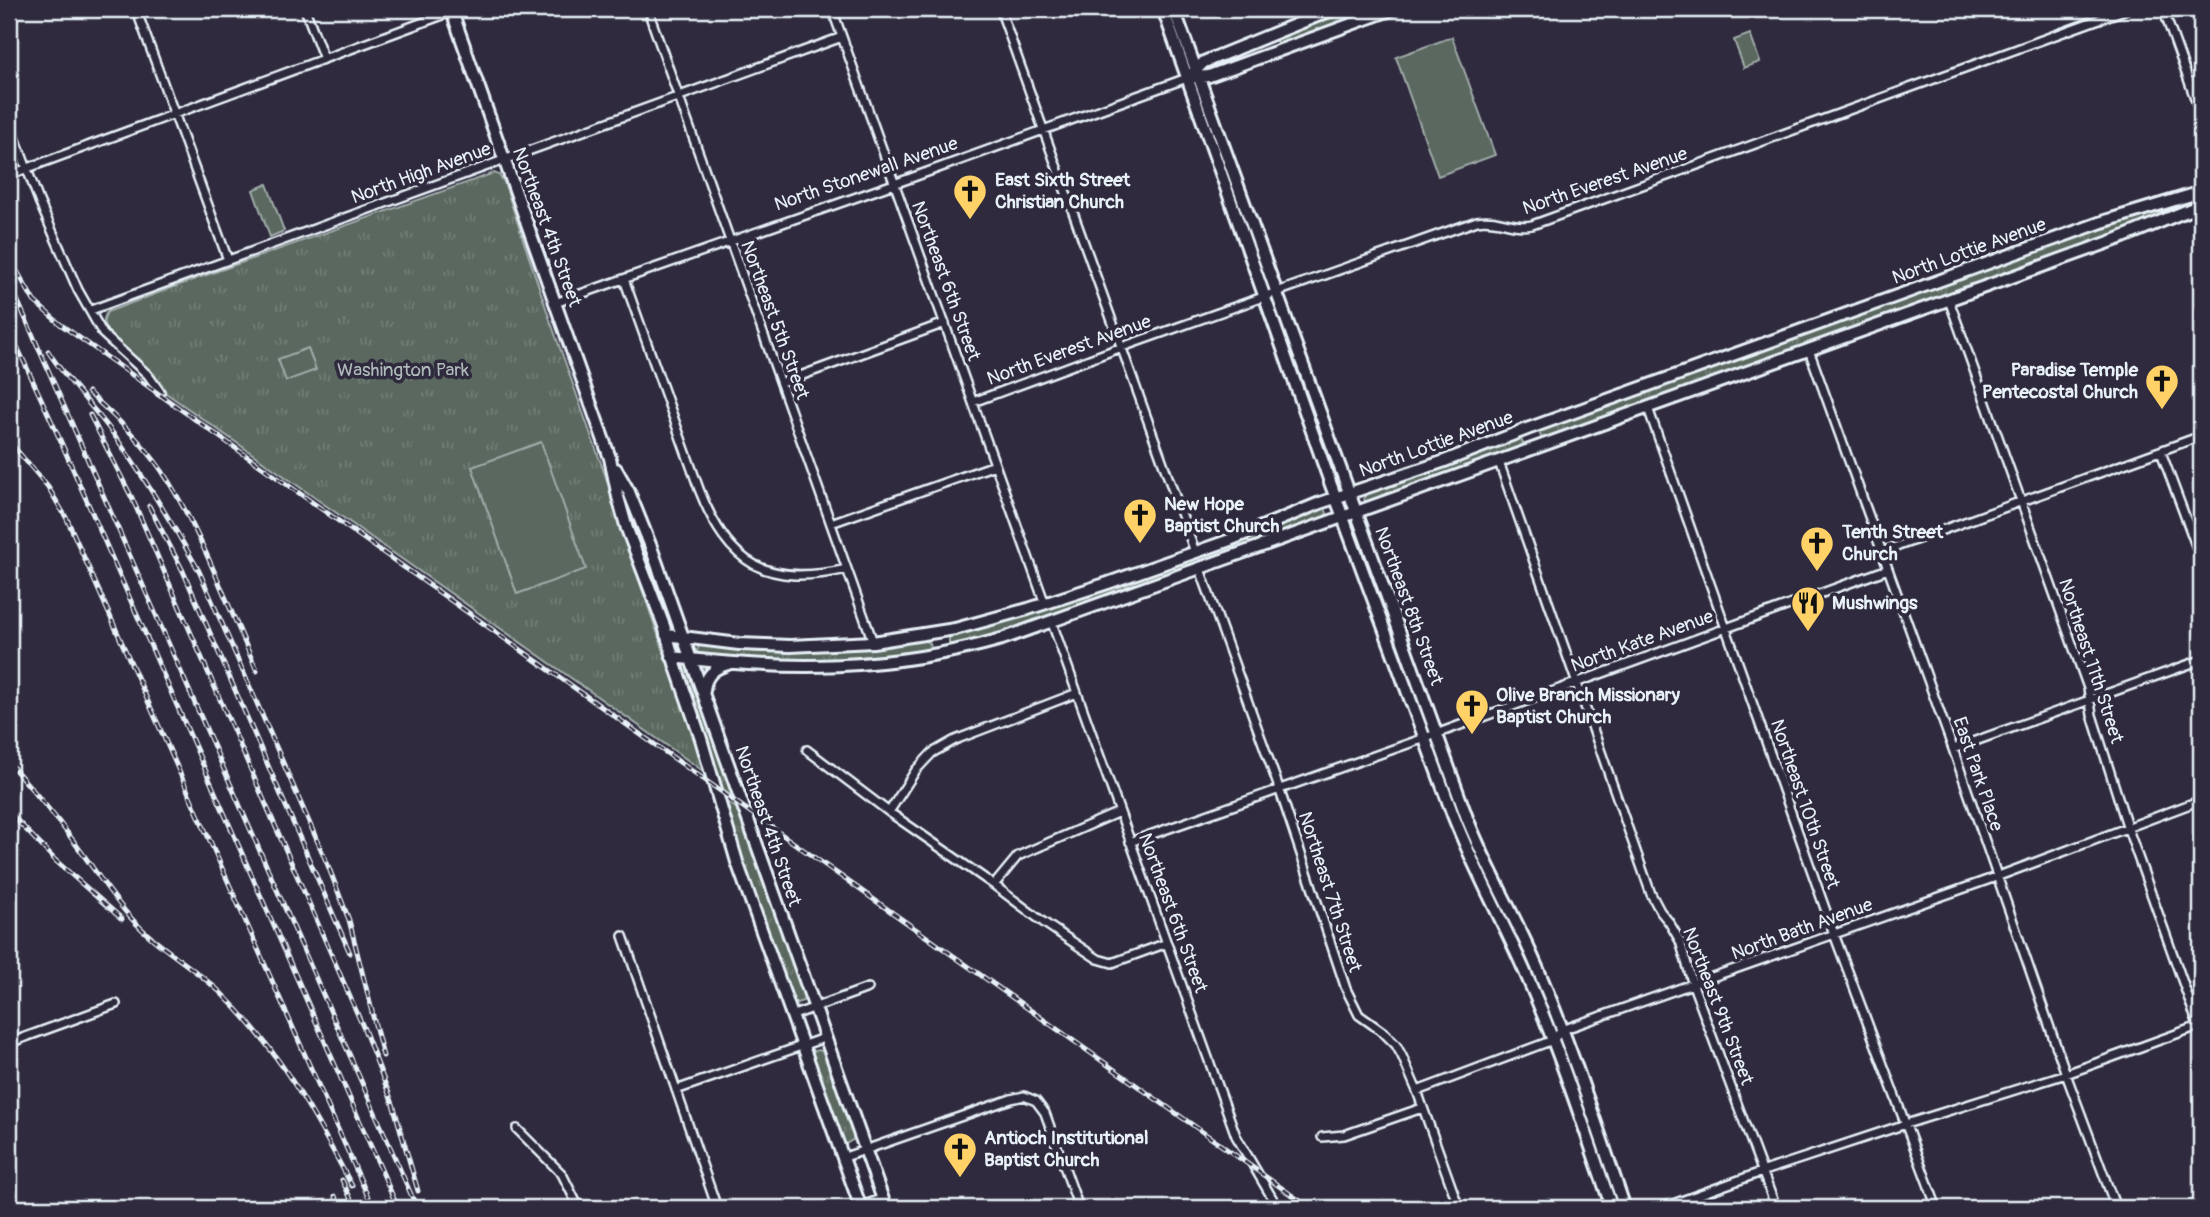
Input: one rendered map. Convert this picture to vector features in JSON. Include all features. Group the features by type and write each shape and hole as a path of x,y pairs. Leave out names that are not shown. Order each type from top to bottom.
{"main road":[{"name":"Northeast 8th Street","path":"1163,9 1194,75 1277,293 1479,849 1532,957 1562,1030 1625,1208"},
{"name":"Northeast 8th Street","path":"1174,9 1265,297 1336,498 1467,851 1522,963 1553,1040 1612,1208"},
{"name":"North Stonewall Avenue","path":"1194,75 1204,62 1334,9"},
{"name":"North Stonewall Avenue","path":"1194,75 1209,76 1393,9"},
{"name":"Northeast 4th Street","path":"454,10 504,160 610,458 633,503 683,637 884,1203"},
{"name":"North Lottie Avenue","path":"666,635 739,644 790,646 873,642 955,629 1045,604 2110,219 2201,192"},
{"name":"North Lottie Avenue","path":"673,657 731,663 824,667 897,662 981,645 1052,623 1949,300 2118,239 2201,205"},
{"name":"Northeast 4th Street","path":"610,458 628,529 714,777 737,862 858,1208"},
{"path":"704,696 706,678 712,671 731,663"}],"street":[{"path":"136,9 228,260"},
{"path":"305,9 324,59"},
{"name":"Northeast 5th Street","path":"650,9 651,19 873,642"},
{"name":"Northeast 6th Street","path":"832,9 1045,604"},
{"path":"1000,9 1195,552"},
{"name":"North Everest Avenue","path":"973,402 1477,221 1493,220 1518,226 1532,225 2127,9"},
{"path":"2163,9 2201,115"},
{"path":"9,175 454,10"},
{"name":"North High Avenue","path":"91,310 842,37"},
{"name":"North Stonewall Avenue","path":"555,303 1194,75"},
{"path":"9,121 68,271 108,340 148,375 160,392"},
{"path":"624,279 704,500 719,532 743,557 778,574 811,576 847,569"},
{"name":"Northeast 11th Street","path":"1949,300 2088,688 2092,715 2128,829 2200,1028"},
{"path":"781,383 945,323"},
{"name":"East Park Place","path":"1809,350 2116,1208"},
{"name":"Northeast 10th Street","path":"1648,408 1834,934 1937,1208"},
{"path":"1882,552 2201,436"},
{"path":"2161,452 2201,559"},
{"name":"Northeast 9th Street","path":"1499,462 1651,894 1680,941 1693,985 1776,1208"},
{"path":"831,523 995,465"},
{"name":"Northeast 7th Street","path":"1200,569 1279,788 1346,989 1360,1014 1396,1045 1417,1091 1458,1208"},
{"name":"North Kate Avenue","path":"1130,842 1888,569"},
{"name":"Northeast 6th Street","path":"1052,623 1236,1136 1278,1208"},
{"path":"1953,749 2201,660"},
{"path":"888,813 916,770 932,753 955,740 1077,693"},
{"path":"807,750 888,813 1098,959 1112,963 1167,943"},
{"name":"North Bath Avenue","path":"1417,1091 1553,1040 1562,1030 1996,877 2201,800"},
{"path":"994,885 1018,856 1119,812"},
{"path":"622,936 717,1208"},
{"path":"792,1016 868,988"},
{"path":"9,1043 116,1004"},
{"path":"1662,1208 1764,1171 2200,1028"},
{"path":"676,1090 824,1038"},
{"path":"842,1157 987,1105 1024,1096 1036,1101 1045,1113 1079,1208"},
{"path":"1322,1136 1344,1135 1422,1108"},
{"path":"517,1129 562,1174 579,1208"},
{"path":"858,1208 884,1203"}],"green space":[{"path":"1350,9 1380,9 1278,45 1276,41 1279,35"},
{"path":"1750,34 1760,62 1744,68 1734,40"},
{"path":"1452,37 1495,155 1438,176 1396,57"},
{"name":"Washington Park","path":"494,173 504,182 706,773 166,393 162,384 115,341 104,326 107,312"},
{"path":"267,184 284,231 270,237 253,190"},
{"path":"2201,195 2201,202 2117,235 1548,440 1542,439 1539,432 1544,425 2113,221"},
{"path":"308,348 316,370 286,381 278,359"},
{"path":"1514,437 1521,439 1524,446 1519,451 1366,504 1364,498 1368,493 1445,467"},
{"path":"541,442 586,569 517,594 472,467"},
{"path":"1320,507 1325,508 1327,513 1324,517 1247,545 1216,560 1058,618 955,648 949,645 949,638 953,633"},
{"path":"921,639 930,643 931,650 923,654 833,665 699,656 697,652 698,647 703,645 759,652 785,652"},
{"path":"685,664 732,796 723,790 682,670 682,665"},
{"path":"725,801 736,808 804,996 803,1001 792,1001 744,869"},
{"path":"814,1051 823,1052 854,1139 844,1145 811,1056"}],"railway":[{"path":"9,257 34,301 60,324 1310,1208"},
{"path":"9,281 417,1208"},
{"path":"9,329 398,1208"},
{"path":"48,351 128,455 199,571 327,863 349,920 373,1015"},
{"path":"88,392 146,449 176,494 201,543 257,671"},
{"path":"90,415 132,498 364,1029 393,1104 418,1191"},
{"path":"9,441 48,487 67,519 373,1208"},
{"path":"149,506 183,571 350,953"},
{"path":"9,763 54,816 131,918 221,993 261,1037 310,1109 352,1186"},
{"path":"9,812 56,861 122,919"},
{"path":"370,1005 383,1056"},
{"path":"342,1180 355,1208"},
{"path":"335,1196 340,1208"}],"place":[{"name":"East Sixth Street Christian Church","path":"970,221"},
{"name":"Paradise Temple Pentecostal Church","path":"2162,411"},
{"name":"New Hope Baptist Church","path":"1140,545"},
{"name":"Tenth Street Church","path":"1817,573"},
{"name":"Mushwings","path":"1808,633"},
{"name":"Olive Branch Missionary Baptist Church","path":"1472,736"},
{"name":"Antioch Institutional Baptist Church","path":"960,1179"}]}
